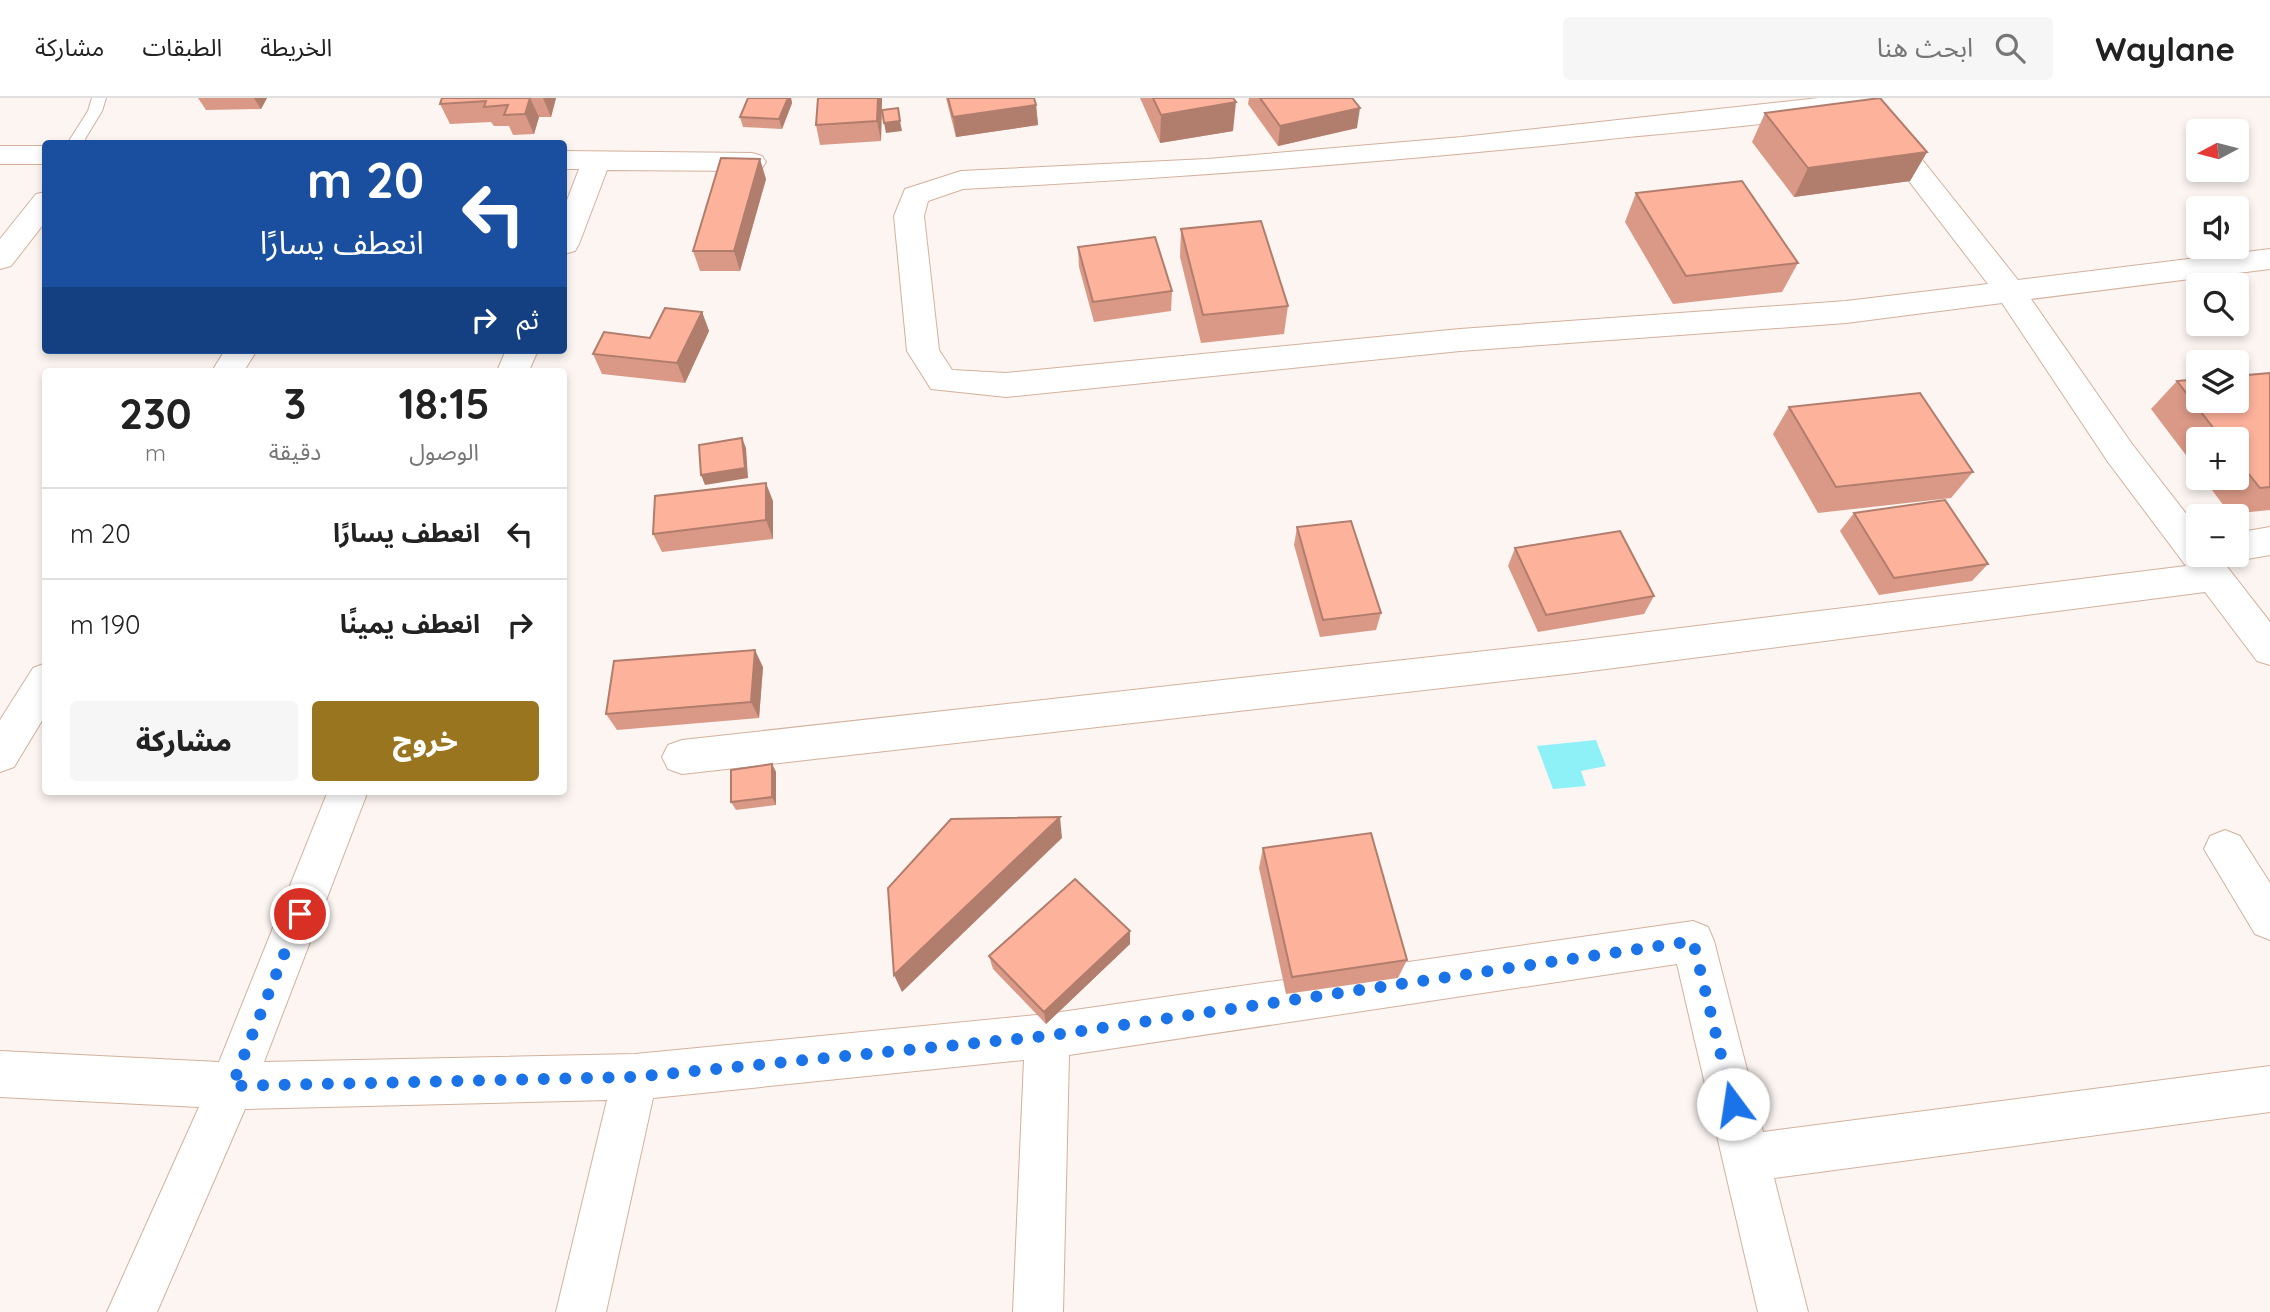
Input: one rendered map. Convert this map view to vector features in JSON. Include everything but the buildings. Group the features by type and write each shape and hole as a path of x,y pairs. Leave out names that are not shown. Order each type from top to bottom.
{"street":[{"path":"2186,539 2120,453 2008,289 1861,98 1798,110 1448,147 1207,168 961,180 915,195 909,216 923,351 942,381 1006,385 1460,341 1846,312 2008,289 2270,259"},
{"path":"0,155 42,155"},
{"path":"567,160 752,162"},
{"path":"567,236 596,161"},
{"path":"0,259 42,206"},
{"path":"2249,545 2270,541"},
{"path":"682,757 1575,657 2186,562"},
{"path":"2207,567 2270,650"},
{"path":"0,755 42,686"},
{"path":"132,1312 232,1086 346,795"},
{"path":"2225,849 2270,920"},
{"path":"0,1074 232,1086 635,1077 1047,1036 1693,941 1783,1312"},
{"path":"1038,1312 1047,1036"},
{"path":"581,1312 635,1077"},
{"path":"1746,1158 2270,1089"}],"lane":[{"path":"77,140 95,111 99,98"}],"water":[{"path":"1596,740 1606,766 1581,771 1586,786 1553,789 1537,746"}],"route":[{"path":"300,914 232,1086 346,1081 483,1082 635,1077 1047,1036 1693,941 1733,1104"}]}
